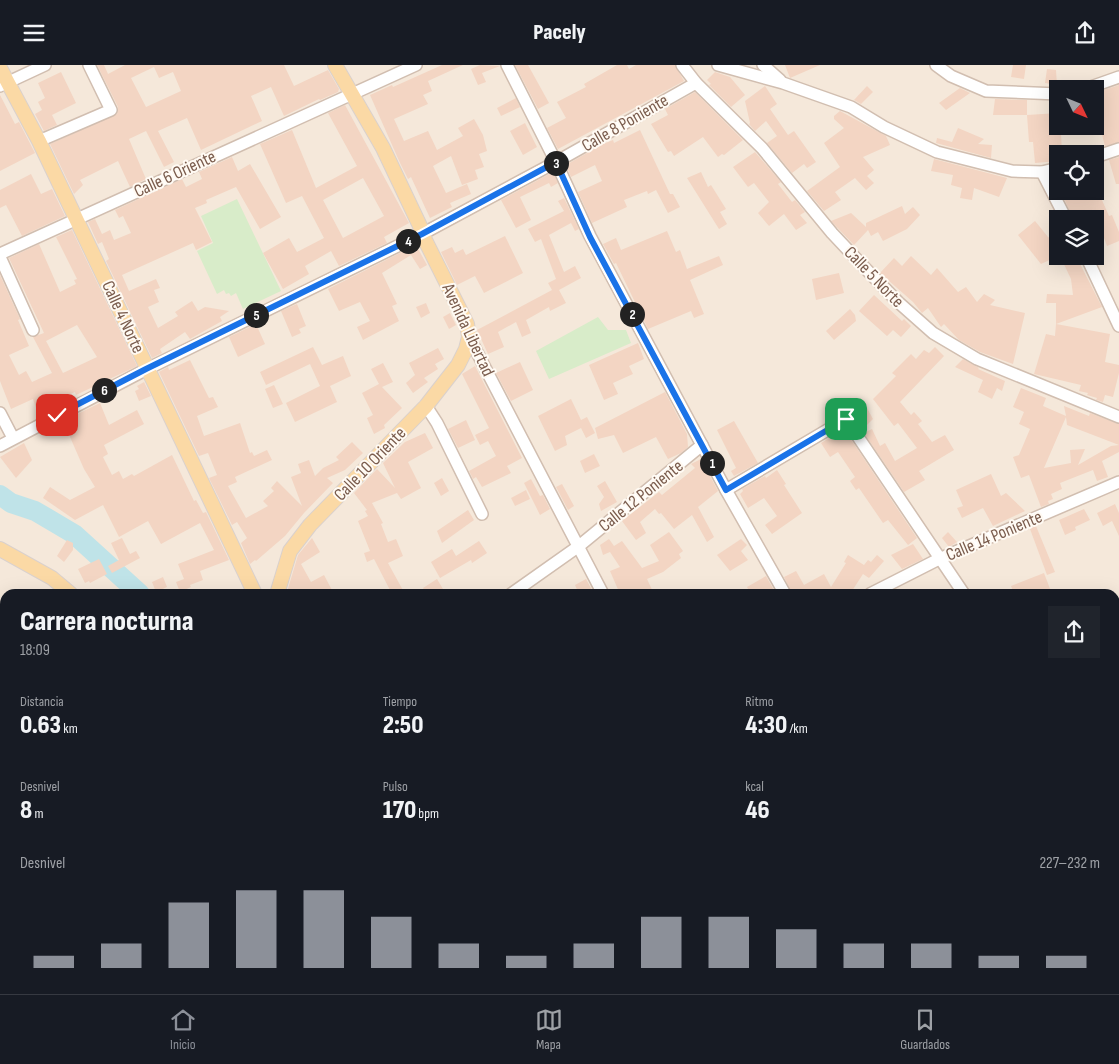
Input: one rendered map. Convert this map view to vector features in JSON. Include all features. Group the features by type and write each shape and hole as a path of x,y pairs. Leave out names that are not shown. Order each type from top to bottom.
{"main road":[{"name":"Avenida Libertad","path":"336,65 383,149 466,324 469,337"},
{"name":"Calle 4 Norte","path":"0,68 4,84 39,141 77,219 146,369 253,589"},
{"name":"Calle 10 Oriente","path":"279,589 290,551 310,525 426,406 458,365 466,349 469,337"},
{"path":"0,549 52,578 65,589"}],"street":[{"path":"4,84 46,65"},
{"path":"39,141 111,110 89,65"},
{"name":"Calle 6 Oriente","path":"0,256 350,93 416,65"},
{"path":"507,65 556,162 590,237 726,490 782,589"},
{"name":"Calle 5 Norte","path":"682,65 696,83 762,148 832,233 898,302 933,333 977,359 1119,417"},
{"path":"718,65 783,83 851,107 884,127 937,152 1012,171 1042,172 1049,170"},
{"path":"763,65 783,83"},
{"path":"936,65 951,76 986,91 1049,94"},
{"path":"1104,82 1119,77"},
{"name":"Calle 8 Poniente","path":"0,446 146,369 422,234 556,162 696,83"},
{"path":"1104,154 1119,149"},
{"path":"1042,172 1061,210"},
{"path":"0,256 33,330"},
{"path":"1090,265 1119,326"},
{"name":"Avenida Libertad","path":"469,337 600,589"},
{"path":"426,406 437,423 482,514"},
{"path":"0,413 13,438"},
{"path":"726,490 846,419 961,589"},
{"name":"Calle 12 Poniente","path":"518,589 579,546 702,445"},
{"name":"Calle 14 Poniente","path":"880,589 940,559 1119,482"}],"shaded area":[{"path":"0,65 1119,65 1119,589 0,589"}],"green space":[{"path":"237,199 281,291 243,309 236,293 231,296 229,293 226,294 224,290 217,294 197,251 213,243 201,216"},
{"path":"598,317 608,330 626,330 631,343 549,379 536,351"}],"building":[{"path":"97,65 104,65 108,74 125,65 284,65 294,86 328,70 339,89 338,92 284,116 271,87 251,96 262,121 201,150 187,118 158,131 174,162 164,167 146,131 129,139 146,179 130,187 118,161 80,180 83,185 74,194 50,144 117,114 118,107","holes":["154,67 159,78 173,72 181,91 146,107 131,78"]},
{"path":"442,65 463,65 428,81 432,91 423,95 428,104 394,119 404,141 428,131 437,150 463,136 458,128 474,119 483,135 487,151 479,154 484,167 475,170 478,179 462,185 451,156 433,166 446,193 467,184 471,194 450,203 452,207 430,218 411,177 408,179 400,163 370,95"},
{"path":"480,65 500,66 482,73 486,82 478,85 471,69"},
{"path":"515,65 528,65 549,103 538,109"},
{"path":"617,65 627,65 629,69 636,65 675,65 684,81 558,149 547,128 566,118 557,102 586,87 584,84"},
{"path":"785,65 820,65 790,78"},
{"path":"1013,65 1026,65 1024,79 1011,77"},
{"path":"1047,69 1056,70 1057,80 1049,80 1049,84 1045,83"},
{"path":"61,72 76,103 52,115 57,125 44,131 35,114 42,110 38,102 45,98 38,83"},
{"path":"715,72 730,77 745,95 731,107 709,85 711,84 707,80"},
{"path":"1119,85 1119,142 1105,146 1102,135 1104,135 1104,90"},
{"path":"765,86 777,104 770,109 788,135 794,131 816,162 807,168 804,164 792,173 767,143 777,136 766,121 755,131 749,124 745,101"},
{"path":"867,86 873,92 861,104 854,100"},
{"path":"960,88 970,93 946,110 939,103"},
{"path":"695,92 743,140 724,155 722,154 718,157 703,137 674,156 671,151 668,152 651,124 668,115 665,109"},
{"path":"0,95 15,124 19,122 35,153 0,171"},
{"path":"516,98 520,107 501,116 497,108"},
{"path":"995,99 1027,100 1027,115 993,115"},
{"path":"345,105 409,223 384,237 387,243 339,266 331,251 305,266 309,274 283,289 263,253 289,238 297,252 324,238 302,196 286,203 260,144 292,130 316,188 357,166 328,113","holes":["363,178 384,216 343,238 323,200"]},
{"path":"840,111 886,136 890,145 863,157 874,170 867,176 874,183 866,190 855,178 835,192 841,200 824,211 807,191 840,167 824,143 844,128 834,119 834,116"},
{"path":"1049,114 1049,135 1061,135 1062,145 1049,145 1049,162 1035,163 1033,142 1029,142 1027,115"},
{"path":"525,123 537,147 523,155 510,131"},
{"path":"958,128 984,139 978,144 992,145 991,158 936,143 937,138 952,142"},
{"path":"640,130 670,194 673,194 680,207 668,213 656,190 648,194 647,191 624,200 627,207 592,223 578,192 602,181 595,165 571,177 566,165 601,145 613,140 614,143"},
{"path":"755,152 781,182 778,184 792,202 795,200 805,212 800,215 807,223 796,230 784,214 769,226 758,213 769,202 754,183 748,187 733,167"},
{"path":"232,157 238,171 250,164 281,217 260,229 236,187 206,200 207,203 195,208 212,242 196,250 193,243 122,275 129,291 156,279 160,288 154,290 159,302 148,307 158,328 178,316 175,312 192,301 198,311 205,307 229,311 220,317 222,321 190,339 185,332 160,349 162,353 152,358 106,261 109,259 102,242 98,244 88,222 95,219 102,234 110,230 114,240 131,233 123,216 119,218 115,210 182,179 186,187 202,179 199,172"},
{"path":"1119,157 1119,184 1116,184 1109,160"},
{"path":"934,159 1007,178 999,197 974,188 972,200 960,198 962,188 951,185 953,175 931,171"},
{"path":"553,172 558,183 551,187 549,183 520,197 531,220 516,228 501,200"},
{"path":"701,172 708,187 711,185 726,209 720,212 727,224 719,229 687,178"},
{"path":"31,174 41,194 52,189 65,216 22,236 6,205 0,208 0,190"},
{"path":"564,198 579,229 575,231 571,223 549,235 564,272 575,266 581,278 559,290 566,303 550,311 549,307 526,320 531,333 522,337 516,322 498,332 504,347 488,354 477,330 552,290 548,283 556,279 541,239 535,242 528,229 564,211 558,201"},
{"path":"1065,200 1102,200 1109,216 1112,215 1119,232 1119,241 1107,246 1104,238 1104,210 1069,210"},
{"path":"902,206 905,214 913,207 920,215 907,229 883,241 878,232 871,236 868,230 854,245 831,221 851,213 866,227 866,223"},
{"path":"1035,221 1049,238 1049,260 1041,264 1018,235"},
{"path":"72,230 137,366 76,395 75,392 36,408 33,399 11,409 0,381 0,275 20,319 18,320 29,346 9,355 19,375 26,371 32,382 52,373 33,337 44,333 9,258 39,244 60,292 76,284 74,280 77,279 56,237","holes":["77,325 97,357 63,373 46,341"]},
{"path":"667,231 676,252 680,250 687,269 719,256 723,265 690,280 704,314 694,318 691,311 648,329 616,263 614,264 603,244 616,238 621,250"},
{"path":"505,236 523,273 484,293 475,276 457,285 441,252 452,247 455,253 463,249 466,255"},
{"path":"416,245 427,265 420,269 411,255 382,273 397,304 392,306 399,321 363,340 357,327 370,321 360,302 339,311 328,289"},
{"path":"911,256 931,275 937,268 958,292 966,287 977,302 984,294 995,300 990,305 1025,313 1013,364 980,352 959,340 944,324 941,327 928,308 922,313 913,302 880,273 894,258 902,266"},
{"path":"1064,265 1081,265 1102,307 1056,324 1056,303 1046,303 1047,294 1073,295 1071,279"},
{"path":"839,273 844,293 816,300 812,279"},
{"path":"874,295 902,321 904,319 911,326 901,337 893,330 887,336 859,311"},
{"path":"426,303 430,313 421,318 416,307"},
{"path":"297,304 306,326 299,329 301,333 292,337 281,311"},
{"path":"850,309 855,315 856,321 834,340 826,331"},
{"path":"450,313 456,325 449,329 443,317"},
{"path":"256,324 265,344 238,357 229,337"},
{"path":"1056,324 1110,334 1105,362 1119,365 1113,397 1105,395 1103,402 1096,400 1097,398 1087,395 1088,393 1079,391 1081,385 1034,374 1046,334 1055,336"},
{"path":"638,343 644,359 629,366 633,374 613,383 618,394 604,400 589,365"},
{"path":"313,347 322,365 343,356 351,376 330,386 337,402 295,422 286,403 320,386 310,364 266,385 260,372"},
{"path":"935,347 944,356 900,402 911,415 914,412 922,421 918,424 932,442 945,435 954,450 919,471 925,480 904,492 864,433 872,429 880,446 885,443 895,461 917,448 898,423 894,426 873,399 896,376 892,373 911,354 916,359 924,350 929,353"},
{"path":"438,348 444,359 435,364 438,369 424,378 428,382 413,393 406,383 415,375 409,363"},
{"path":"963,359 978,369 1005,381 1002,391 997,388 992,399 978,392 983,380 955,367"},
{"path":"190,360 209,398 213,397 218,407 197,416 204,436 240,423 250,453 252,452 254,456 267,450 272,460 235,477 237,482 228,486 246,518 268,506 263,501 274,491 271,488 277,481 302,506 291,477 301,473 298,464 309,460 315,476 323,468 339,460 336,457 352,442 363,453 345,470 327,478 333,483 285,536 250,564 241,543 247,538 237,522 232,525 209,478 217,475 208,453 199,456 159,372 168,367 169,370"},
{"path":"520,362 533,390 511,401 496,373"},
{"path":"383,363 393,382 382,387 402,408 384,425 385,428 374,434 367,418 373,415 362,393 379,384 371,369"},
{"path":"475,366 522,458 507,466 511,473 482,487 476,477 473,479 469,471 496,456 488,441 480,445 475,435 489,428 462,374"},
{"path":"144,382 151,396 139,401 135,391 139,389 137,386"},
{"path":"274,385 283,404 273,408 265,389"},
{"path":"1021,388 1046,398 1043,406 1066,416 1064,406 1089,416 1090,413 1119,424 1119,445 1119,452 1102,461 1108,477 1097,481 1093,470 1060,483 1062,489 1051,494 1053,499 1048,501 1049,504 1041,507 1029,475 1021,478 1013,457 1019,455 1030,429 1019,424 1024,412 1013,407","holes":["1066,417 1067,425 1119,445 1111,446 1078,465 1085,449 1070,450 1071,463 1044,468"]},
{"path":"665,392 687,434 688,447 681,453 668,459 656,437 623,453 614,435 598,439 595,428"},
{"path":"571,399 581,420 587,417 595,433 586,438 581,428 565,436 567,445 555,451 538,416"},
{"path":"862,399 873,419 866,426 851,409"},
{"path":"100,403 109,425 137,410 144,424 104,445 108,454 103,457 112,475 119,471 123,479 132,474 134,476 172,455 194,501 196,500 203,513 206,512 229,560 200,571 203,580 190,585 191,587 187,589 179,589 176,582 184,579 178,564 214,550 200,523 161,544 148,521 119,537 103,505 75,520 43,498 50,487 70,500 95,487 84,469 63,421"},
{"path":"466,420 475,440 458,448 448,429"},
{"path":"734,421 758,463 734,476 731,471 736,468 717,430"},
{"path":"844,429 917,538 908,545 888,520 883,523 859,488 856,490 850,481 855,477 838,452 830,457 821,443"},
{"path":"425,433 433,448 408,462 421,488 401,499 397,493 372,503 383,523 381,524 388,542 396,539 403,556 388,563 402,589 389,589 374,559 367,562 364,553 370,551 358,521 368,516 365,511 367,510 354,493 377,469 395,488 383,463 405,442"},
{"path":"24,443 32,460 16,478 0,457"},
{"path":"594,454 600,466 585,473 580,461"},
{"path":"701,459 718,491 698,507 714,537 707,542 692,515 674,529 661,513 659,514 655,509 640,522 646,533 636,540 622,521 659,492 662,495 695,468 691,464"},
{"path":"777,470 802,513 772,534 765,525 777,516 764,498 748,508 740,494 743,491 742,489 765,476 766,478"},
{"path":"991,474 1001,496 1006,493 1025,511 993,526 983,508 962,518 957,508 963,506 956,490"},
{"path":"442,478 449,491 441,496 434,483"},
{"path":"531,479 540,496 543,495 550,509 540,515 524,483"},
{"path":"605,481 617,502 601,511 599,504 604,497 597,486"},
{"path":"562,484 574,506 568,510 556,487"},
{"path":"526,490 530,499 515,506 511,498"},
{"path":"1115,504 1119,513 1119,536 1112,521 1103,526 1097,513"},
{"path":"1084,509 1090,520 1075,527 1076,530 1065,535 1059,520"},
{"path":"468,510 474,520 442,543 437,531"},
{"path":"1036,526 1055,572 1047,575 1030,529"},
{"path":"669,532 683,551 679,554 681,558 663,572 647,579 652,589 618,589 610,571 620,567 610,552 603,555 600,545 609,539 614,546 622,541 642,568 659,561 650,545"},
{"path":"948,532 957,542 949,547 942,538"},
{"path":"122,538 130,554 136,551 140,558 112,573 108,566 119,560 111,543"},
{"path":"312,538 320,552 301,564 311,582 324,575 331,589 288,589 298,555"},
{"path":"741,539 747,545 741,551 748,560 730,571 717,555"},
{"path":"67,540 73,543 73,550 64,562 57,556"},
{"path":"479,541 487,553 472,563 471,560 440,578 431,562 452,549 456,556"},
{"path":"913,544 923,559 902,569 891,555"},
{"path":"848,555 864,565 868,560 871,562 877,555 884,561 869,578 863,574 853,589 790,589 784,577 796,571 804,585 824,574 831,587 846,563 844,562"},
{"path":"99,559 107,574 90,583 89,581 85,583 78,569"},
{"path":"1044,573 1050,589 1012,589 1011,586"},
{"path":"766,576 773,589 748,589 747,587"},
{"path":"163,577 167,587 155,589 152,582"},
{"path":"437,579 443,589 424,589"},
{"path":"586,579 591,589 577,589 575,585"}],"waterway":[{"path":"0,495 11,503 35,511 74,534 134,589"}],"route":[{"path":"57,415 146,369 422,234 556,162 590,237 726,490 846,419"}]}
